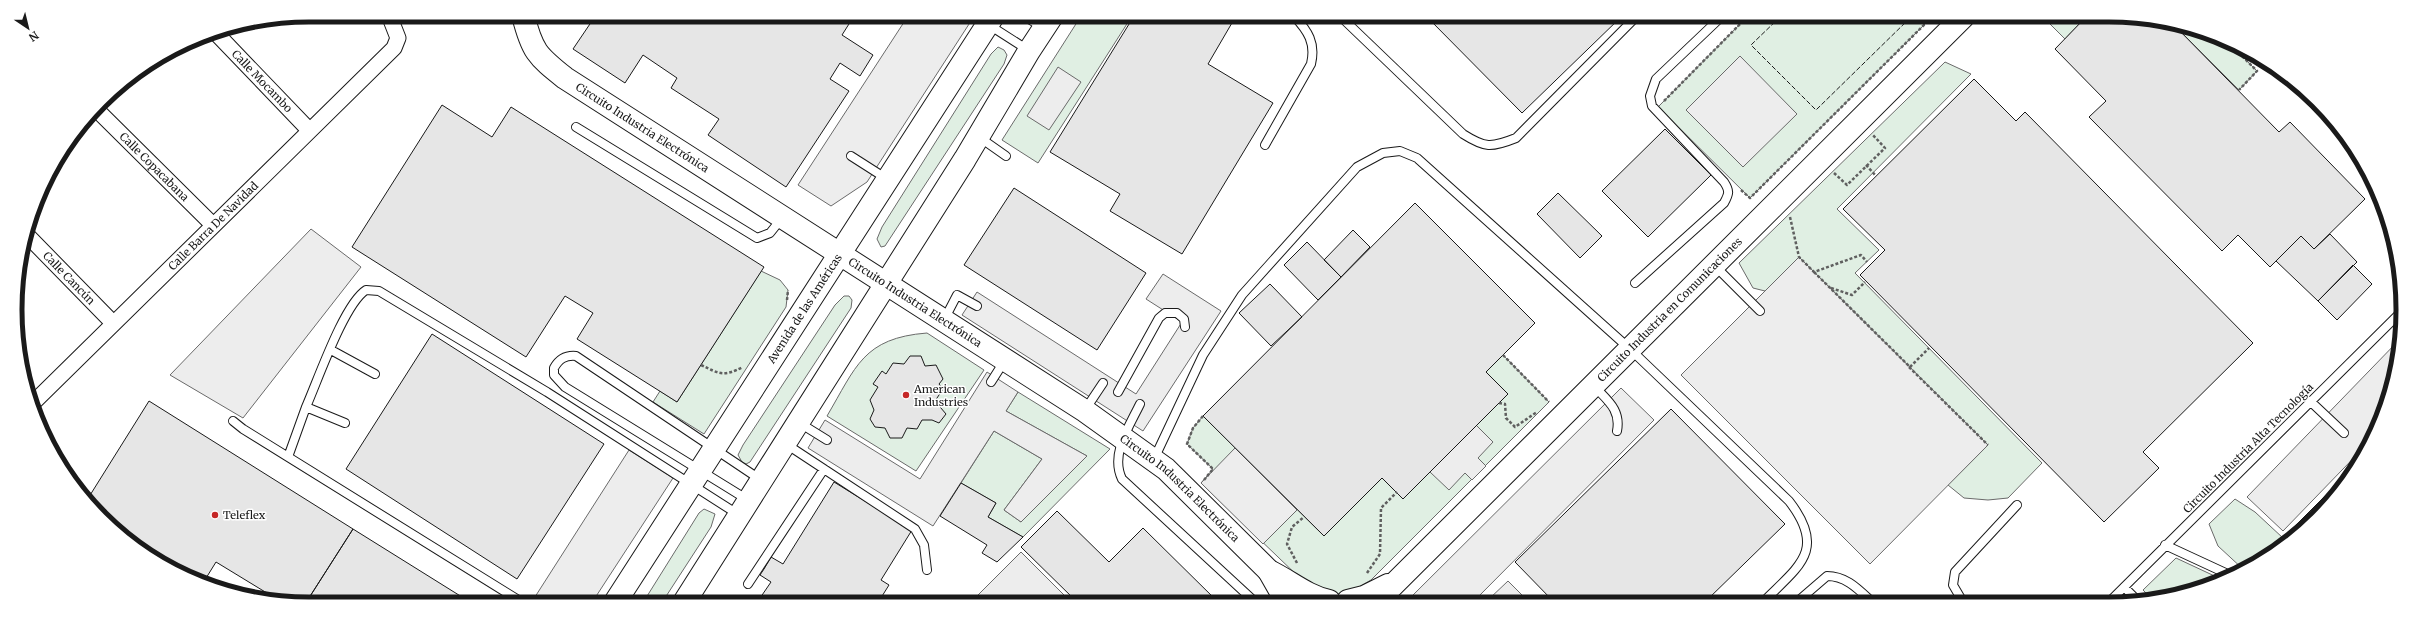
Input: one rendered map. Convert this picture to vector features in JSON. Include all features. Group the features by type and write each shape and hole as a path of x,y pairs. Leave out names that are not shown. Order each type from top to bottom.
{"street":[{"name":"Calle Barra De Navidad","path":"36,400 394,48 398,38 392,22"},
{"name":"Circuito Industria Electrónica","path":"525,22 532,47 542,60 566,78 1005,359 1085,411 1166,468 1269,571 1283,597"},
{"name":"Avenida de las Américas","path":"619,597 888,179 983,22"},
{"path":"687,597 887,283 1048,22"},
{"name":"Circuito Industria en Comunicaciones","path":"1382,597 1595,386 1958,22"},
{"name":"Calle Mocambo","path":"219,36 309,130"},
{"name":"Calle Copacabana","path":"100,113 213,225"},
{"name":"Calle Cancún","path":"31,239 113,323"},
{"name":"Circuito Industria Electrónica","path":"1269,571 1287,579 1313,597"},
{"path":"1364,597 1398,580"}],"lane":[{"path":"989,22 1029,51"},
{"path":"1265,145 1311,64 1314,52 1306,30 1299,22"},
{"path":"1346,22 1463,134 1480,144 1496,146 1516,138 1631,22"},
{"path":"1635,283 1724,203 1729,195 1729,189 1724,182 1652,106 1650,96 1656,78 1716,22"},
{"path":"576,127 757,238 770,233 783,218"},
{"path":"978,136 1006,156"},
{"path":"1154,460 1203,355 1242,295 1357,167 1383,153 1400,151 1417,158 1631,350 1789,501 1800,516 1806,531 1808,544 1801,564 1769,597"},
{"path":"851,156 888,179"},
{"path":"1714,265 1760,311"},
{"path":"288,457 306,407 330,350 357,298 366,290 379,291 547,392 695,477 744,508"},
{"path":"944,321 957,295 977,306"},
{"path":"1118,392 1159,318 1165,313 1177,313 1184,319 1185,327"},
{"name":"Circuito Industria Alta Tecnología","path":"2114,597 2396,318"},
{"path":"330,350 374,374"},
{"path":"744,508 695,477 566,387 554,375 554,368 563,358 569,355 576,356 761,480"},
{"path":"991,382 1005,359"},
{"path":"1085,411 1103,383"},
{"path":"1595,386 1616,409 1620,420 1618,431"},
{"path":"2310,402 2344,433"},
{"path":"1140,404 1124,438 1116,462 1122,479 1249,597"},
{"path":"306,407 345,424"},
{"path":"233,421 512,597"},
{"path":"798,422 827,440"},
{"path":"785,443 915,529 924,545 927,570"},
{"path":"748,584 824,469"},
{"path":"1960,597 1953,585 1955,572 2017,505"},
{"path":"2165,545 2224,572"},
{"path":"1804,597 1827,576 1837,576 1847,581 1865,597"},
{"path":"2124,586 2133,596"}],"path":[{"path":"1658,107 1742,22"},
{"path":"1739,188 1750,198 1927,22"},
{"path":"2239,90 2257,71 2241,55"},
{"path":"1833,171 1847,185 1885,148 1872,134"},
{"path":"1866,165 1876,176"},
{"path":"1789,214 1799,257 1988,445"},
{"path":"1814,272 1861,255 1867,262"},
{"path":"1829,287 1852,295 1865,282"},
{"path":"1906,364 1910,367 1929,348"},
{"path":"1503,355 1549,402 1544,407"},
{"path":"701,364 717,373 728,375 749,365"},
{"path":"1499,403 1505,404 1506,418 1515,427 1539,411 1528,423"},
{"path":"1201,483 1213,469 1187,444 1193,428 1203,416"},
{"path":"1362,578 1380,554 1381,508 1397,492"},
{"path":"1302,568 1292,557 1286,544 1292,527 1304,517"}],"green space":[{"path":"1077,22 1128,22 1038,163 1002,140"},
{"path":"1742,22 1927,22 1750,198 1658,107"},
{"path":"2048,22 2081,22 2065,39"},
{"path":"2180,31 2201,37 2236,52 2257,71 2239,90"},
{"path":"998,47 1004,50 1007,55 1004,64 885,246 881,247 877,239 882,227 991,54"},
{"path":"1945,62 1971,74 1837,209 1879,250 1855,273 2042,463 2008,498 1988,500 1964,498 1948,485 1988,445 1799,257 1765,291 1753,288 1739,263"},
{"path":"761,271 780,280 788,290 786,307 704,434 653,402 660,391 677,402"},
{"path":"844,296 849,296 852,300 851,308 750,462 746,464 742,462 738,455 743,445 835,305"},
{"path":"927,333 984,370 916,471 827,416 846,383 864,358 888,341 906,336"},
{"path":"1503,355 1549,402 1371,580 1357,588 1338,594 1319,590 1304,582 1201,483 1213,469 1187,444 1193,428 1203,416 1324,536 1382,478 1403,499 1508,394 1486,372"},
{"path":"1018,392 1110,449 1023,537 988,517 996,503 961,483 994,431 1042,459 1004,510 1021,522 1087,456 1006,411"},
{"path":"2235,499 2255,512 2283,538 2268,549 2239,565 2218,546 2209,524"},
{"path":"704,509 715,514 711,527 666,597 646,597 699,513"},
{"path":"2176,558 2215,576 2183,587 2148,595 2143,590"}],"shaded area":[{"path":"904,22 970,22 867,182 831,206 798,185"},
{"path":"1740,56 1797,114 1743,167 1686,110"},
{"path":"1058,67 1081,82 1049,130 1027,116"},
{"path":"311,229 361,267 243,418 170,375"},
{"path":"1799,257 1988,445 1870,564 1681,375"},
{"path":"1163,274 1221,311 1143,431 962,315 977,292 1136,394 1182,322 1146,299"},
{"path":"2394,345 2381,402 2366,437 2355,457 2283,531 2247,497"},
{"path":"987,372 1018,392 1006,411 1087,456 1021,522 1004,510 1042,459 994,431 933,526 808,448 825,420 920,479"},
{"path":"1621,388 1654,420 1478,597 1411,597"},
{"path":"1476,425 1493,442 1478,458 1486,466 1472,480 1465,473 1449,490 1430,472"},
{"path":"1235,448 1297,510 1263,544 1201,483"},
{"path":"629,450 673,478 596,597 535,597"},
{"path":"1021,552 1066,597 976,597"},
{"path":"1508,581 1524,597 1491,597"}],"building":[{"path":"591,22 850,22 842,35 873,55 860,76 840,63 830,79 849,91 786,187 708,135 719,119 671,88 677,78 643,55 625,83 573,49"},
{"path":"1130,22 1232,22 1208,64 1273,103 1182,254 1110,211 1120,194 1050,152"},
{"path":"1432,22 1616,22 1522,113"},
{"path":"2081,22 2146,24 2180,31 2279,132 2290,122 2365,199 2314,249 2301,236 2270,267 2238,235 2222,251 2089,117 2106,101 2055,49"},
{"path":"1974,79 2016,121 2025,112 2253,343 2143,452 2159,468 2104,522 1860,275 1885,250 1843,209"},
{"path":"442,105 492,137 511,107 764,267 677,402 577,339 593,313 565,296 526,357 352,247"},
{"path":"1665,129 1711,175 1648,237 1602,191"},
{"path":"1014,188 1146,273 1097,350 964,265"},
{"path":"1558,193 1602,236 1580,258 1537,214"},
{"path":"1415,203 1535,323 1486,372 1508,394 1403,499 1382,478 1324,536 1203,416"},
{"path":"1353,230 1370,247 1341,277 1324,260"},
{"path":"2330,234 2357,262 2318,301 2276,261 2301,236 2314,249"},
{"path":"1307,242 1341,277 1318,300 1284,265"},
{"path":"2353,265 2372,284 2337,320 2318,301"},
{"path":"1270,284 1302,317 1271,346 1239,313"},
{"path":"432,334 604,444 517,579 346,469"},
{"name":"American Industries","path":"910,356 921,356 925,366 936,365 943,379 939,384 943,389 935,401 946,414 939,423 932,420 922,420 917,429 907,428 902,438 890,438 885,428 875,427 870,419 874,410 870,400 878,387 873,384 882,371 886,374 893,363 904,364"},
{"name":"Teleflex","path":"149,401 353,529 310,597 272,595 216,562 206,578 182,567 134,538 106,513 90,495"},
{"path":"1671,409 1785,524 1710,597 1549,597 1515,562"},
{"path":"834,482 912,530 881,580 889,585 882,597 761,597 771,582 760,575 771,557 783,564"},
{"path":"2339,482 2312,513 2298,526 2296,525"},
{"path":"961,483 996,503 988,517 1023,537 997,562 982,553 987,545 940,516"},
{"path":"1057,511 1109,562 1143,528 1213,597 1072,597 1021,547"},
{"path":"353,529 462,597 310,597"}],"fence":[{"path":"1775,22 1751,45 1816,110 1906,22"}],"place":[{"name":"American Industries","path":"906,395"},
{"name":"Teleflex","path":"215,515"}]}
